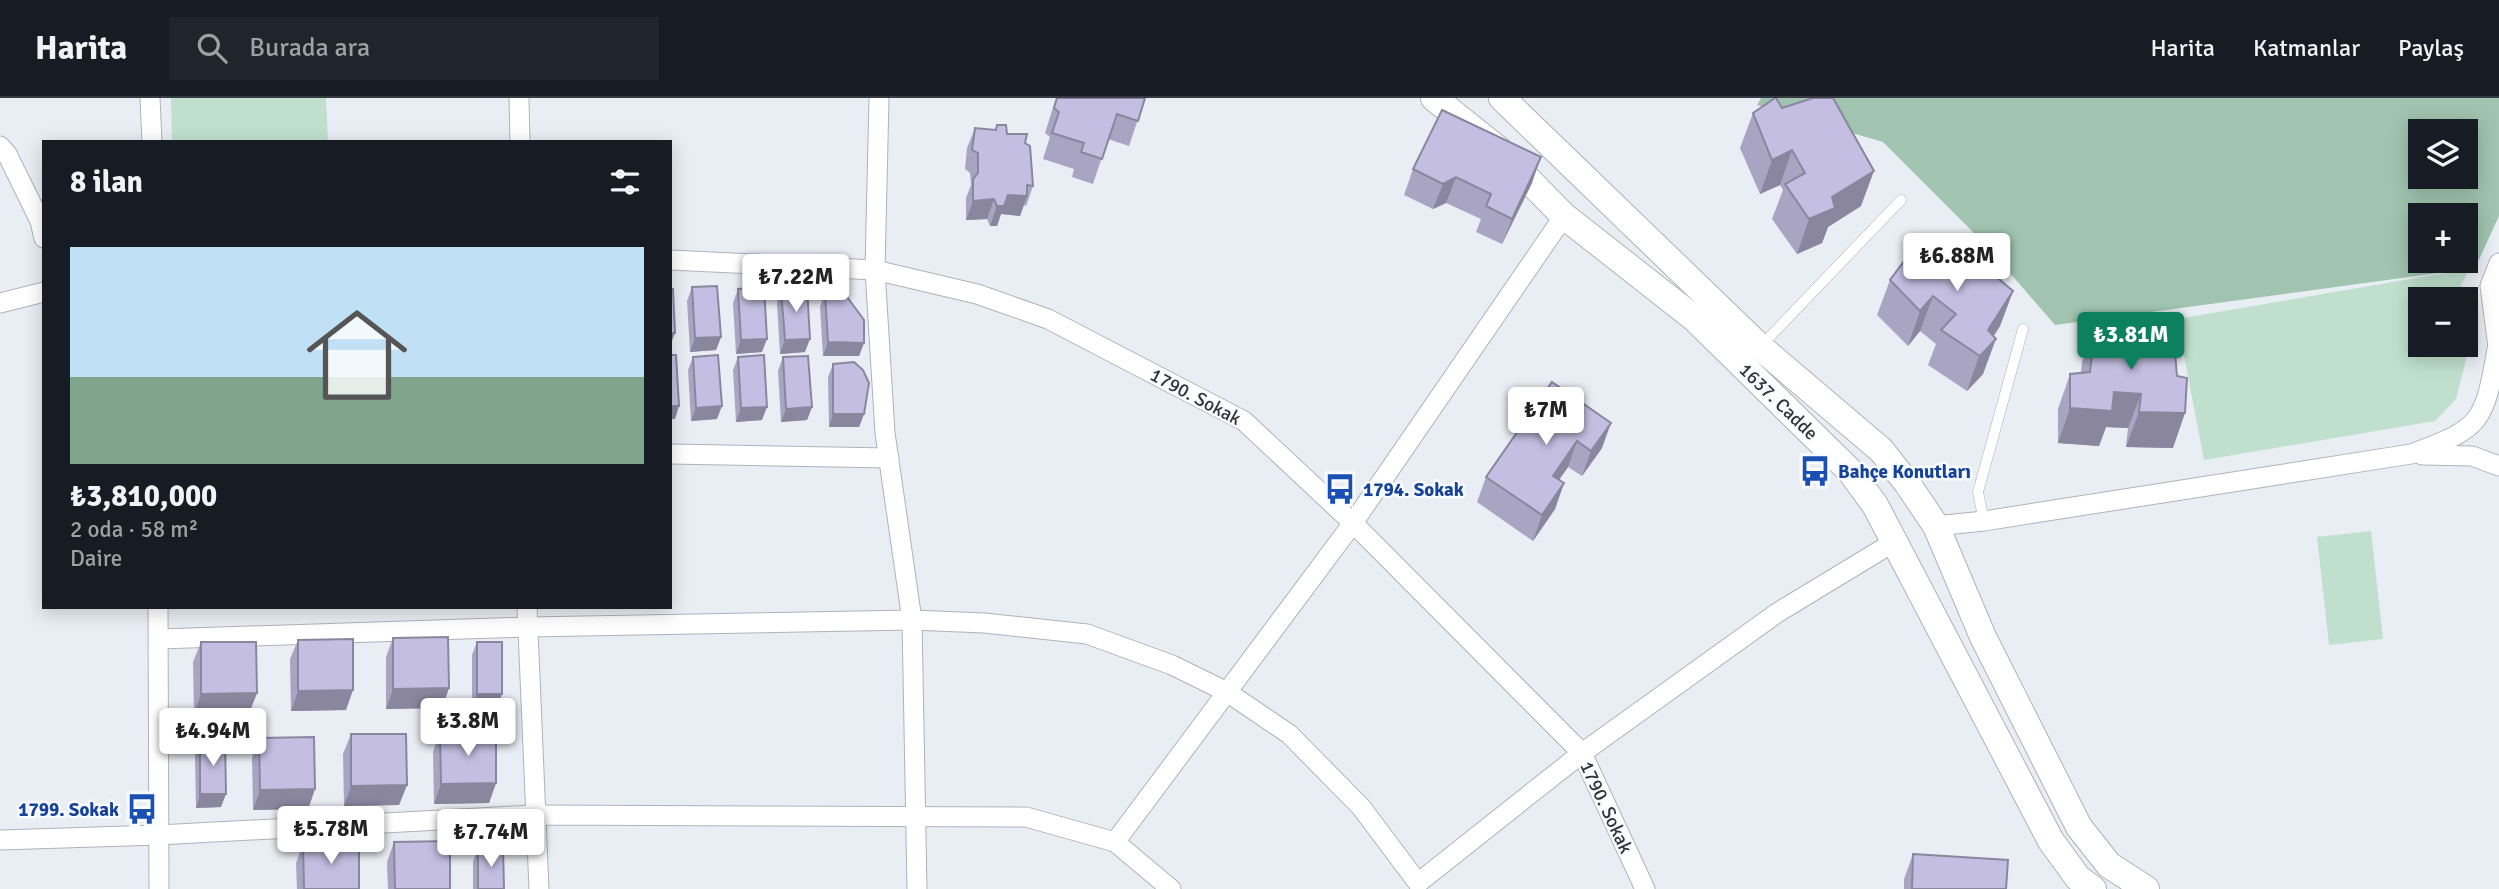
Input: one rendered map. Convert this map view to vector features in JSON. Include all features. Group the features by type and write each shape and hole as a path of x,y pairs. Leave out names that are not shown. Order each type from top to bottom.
{"street":[{"path":"150,98 152,140"},
{"path":"519,98 520,140"},
{"path":"879,98 875,270 885,433 912,620 917,889"},
{"name":"1637. Cadde","path":"1434,98 1499,150 1563,216 1694,318 1850,471 1875,505 2051,841 2078,878 2093,889"},
{"name":"1637. Cadde","path":"1502,98 1760,347 1881,450 1936,526 1983,637 2079,827 2109,865 2146,889"},
{"path":"0,146 42,230"},
{"path":"1115,842 1353,523 1563,216"},
{"name":"1790. Sokak","path":"672,260 875,270 977,294 1048,320 1244,421 1353,523 1582,753 1645,889"},
{"path":"2411,454 2452,439 2475,423 2487,403 2498,352 2490,286 2499,263"},
{"path":"0,303 42,292"},
{"path":"672,454 889,458"},
{"path":"159,639 528,617 912,620 984,623 1087,634 1172,665 1227,692 1289,734 1361,807 1416,887 1582,753 1777,613 1894,542 1936,526 1983,521 2411,454 2472,456 2499,466"},
{"path":"158,609 159,889"},
{"path":"528,617 539,889"},
{"path":"0,840 158,835 534,815 1026,817 1115,842 1171,889"}],"lane":[{"path":"1760,347 1901,200"},
{"path":"1983,521 1978,492 2023,328"}],"green space":[{"path":"171,98 326,98 328,140 172,140"},
{"path":"1761,98 2499,98 2499,216 2478,262 2478,203 2408,203 2408,273 2438,273 2055,325 1982,241 1883,142 1757,105"},
{"path":"2446,273 2467,273 2461,287 2408,287 2408,357 2466,357 2456,399 2435,421 2204,460 2177,319"},
{"path":"2371,531 2383,639 2329,645 2317,537"}],"building":[{"path":"1057,98 1145,98 1138,121 1117,114 1102,159 1081,152 1084,143 1052,133 1059,112 1054,108"},
{"path":"1775,98 1782,108 1813,98 1833,98 1874,171 1832,197 1835,208 1809,219 1785,184 1805,173 1792,150 1772,160 1753,113"},
{"path":"1442,110 1541,157 1512,219 1486,206 1491,194 1456,177 1443,184 1413,169"},
{"path":"997,125 1006,125 1007,134 1027,134 1025,143 1030,146 1033,186 1027,185 1027,196 1008,195 1004,206 997,206 994,199 973,201 973,179 978,173 978,153 972,150 975,128 996,130"},
{"path":"1949,237 2013,291 1988,330 1996,339 1980,356 1941,330 1956,314 1933,296 1920,311 1890,280 1908,256 1921,266"},
{"path":"717,286 721,337 695,338 692,287"},
{"path":"764,287 767,339 741,340 738,289"},
{"path":"807,287 810,339 785,340 781,289"},
{"path":"672,289 673,289 675,333 672,333"},
{"path":"842,290 864,320 864,343 828,342 825,293"},
{"path":"2095,327 2173,330 2177,376 2187,378 2185,413 2139,412 2141,394 2114,392 2112,411 2070,408 2070,374 2090,372"},
{"path":"672,355 676,355 679,406 672,406"},
{"path":"718,355 722,406 696,408 693,357"},
{"path":"764,355 767,407 741,408 738,357"},
{"path":"808,356 812,407 786,409 783,357"},
{"path":"854,362 863,370 869,383 864,414 833,414 833,364"},
{"path":"1552,382 1611,423 1591,451 1577,441 1553,476 1564,483 1542,515 1486,477"},
{"path":"448,637 449,688 393,689 393,638"},
{"path":"353,639 353,690 298,691 298,640"},
{"path":"201,642 256,642 257,693 201,694"},
{"path":"477,642 502,642 502,694 477,694"},
{"path":"440,732 496,732 496,783 441,784"},
{"path":"351,734 406,734 407,785 351,786"},
{"path":"314,737 315,789 260,790 259,738"},
{"path":"225,741 226,794 200,794 200,742"},
{"path":"450,841 450,889 395,889 394,842"},
{"path":"359,842 359,889 304,889 303,843"},
{"path":"478,848 503,848 504,889 478,889"},
{"path":"1913,854 2008,860 2006,889 1912,889"}],"place":[{"name":"Bahçe Konutları","path":"1815,471"},
{"name":"1794. Sokak","path":"1340,489"},
{"name":"1799. Sokak","path":"142,809"}]}
